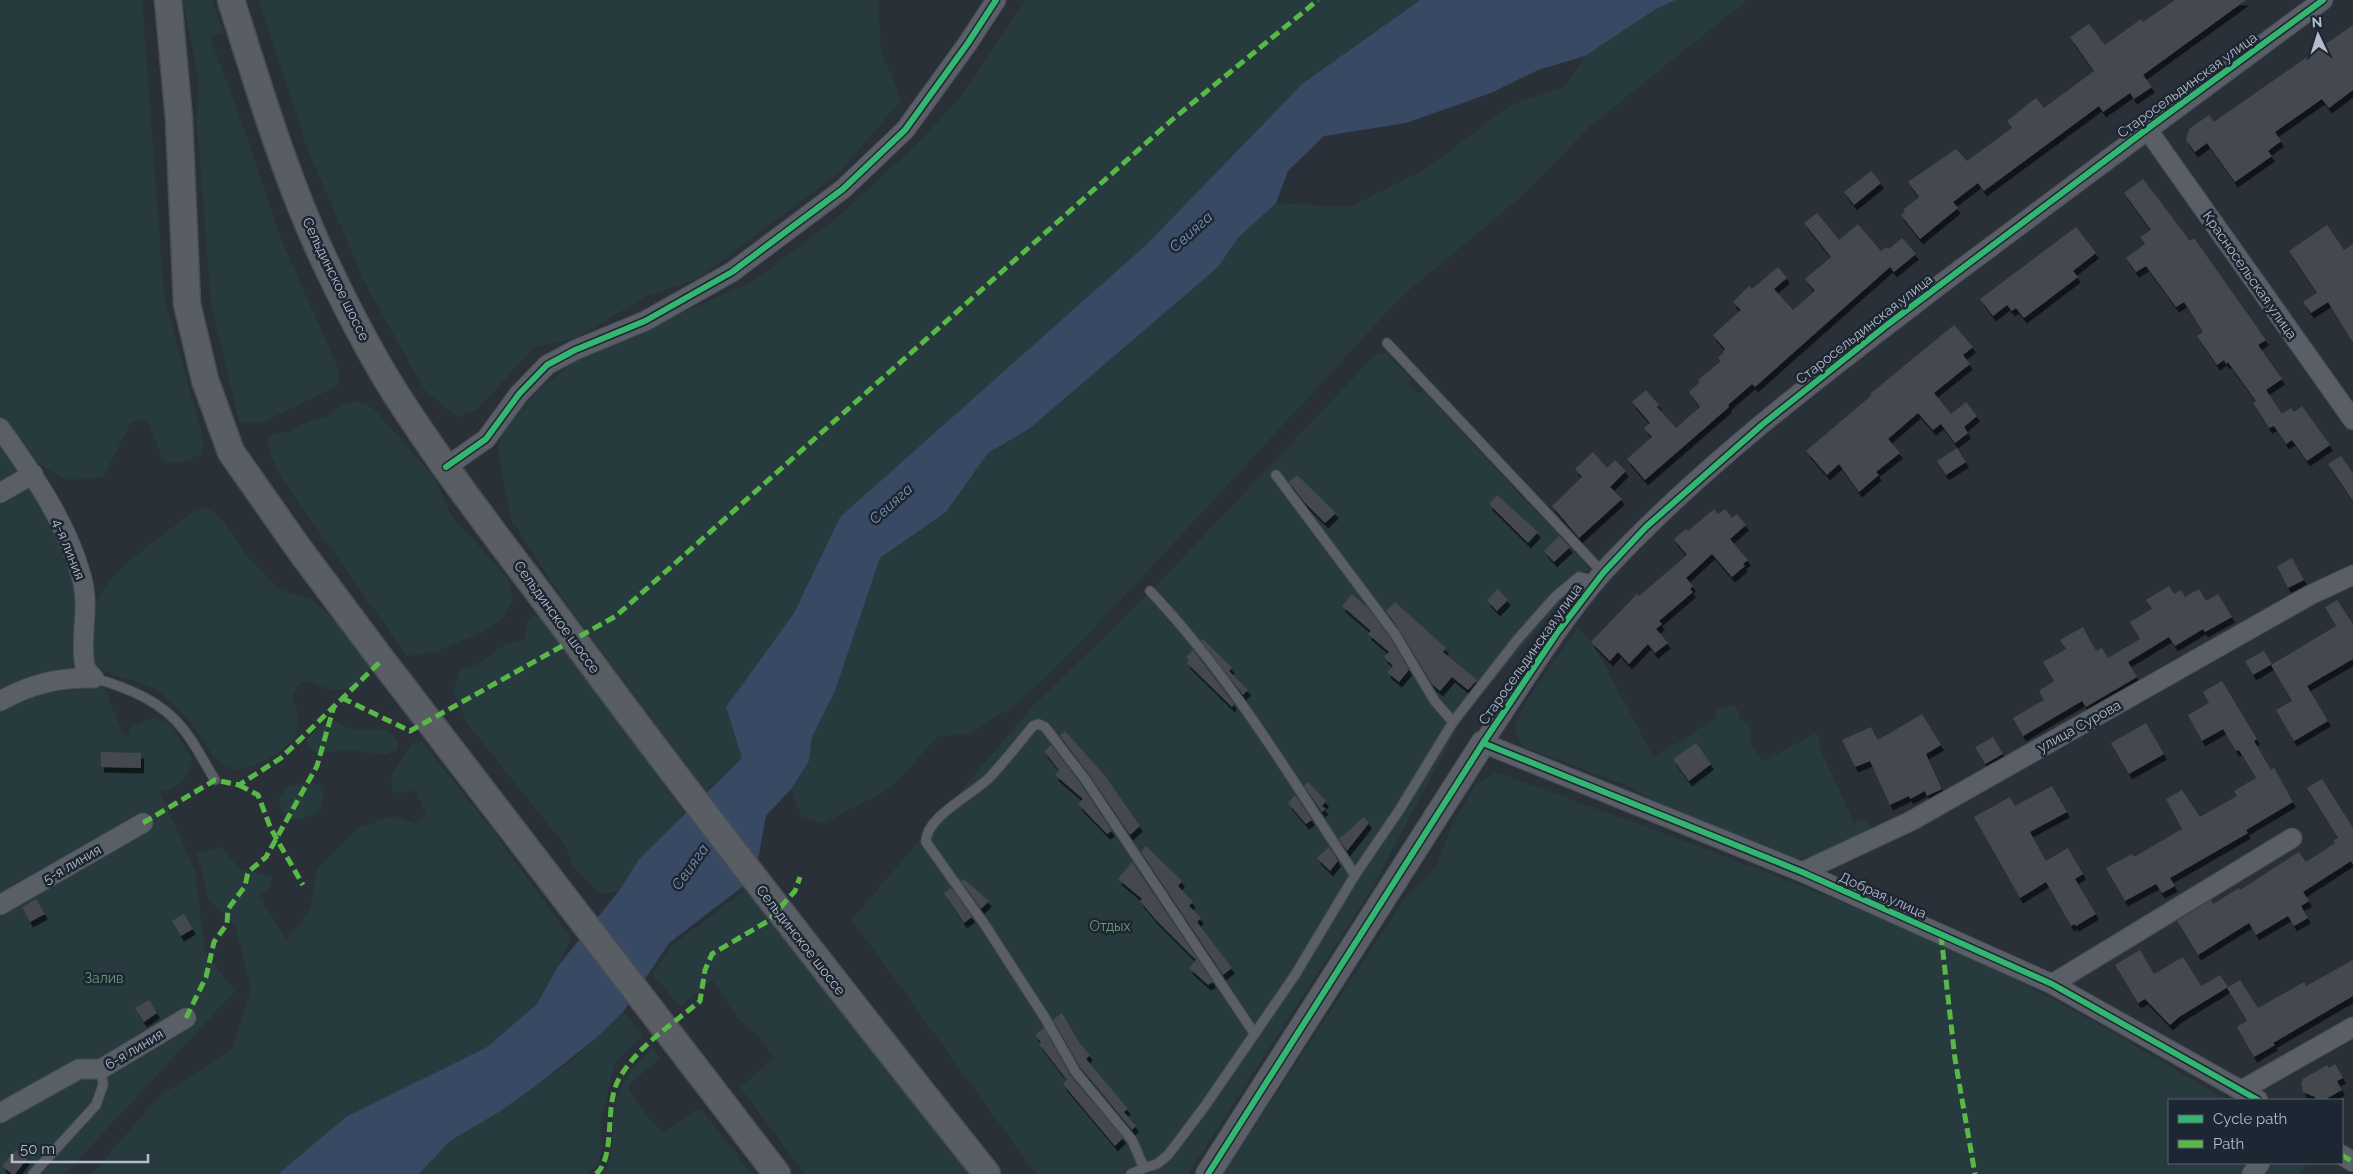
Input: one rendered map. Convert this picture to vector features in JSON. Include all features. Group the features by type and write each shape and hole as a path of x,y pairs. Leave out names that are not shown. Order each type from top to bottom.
{"main road":[{"path":"168,0 178,119 187,304 205,380 231,452 299,549 777,1174"},
{"name":"Сельдинское шоссе","path":"231,0 252,68 302,207 326,264 393,389 446,467 641,730 823,969 987,1174"}],"street":[{"path":"446,467 486,438 519,394 547,365 575,350 645,321 732,272 843,189 905,130 968,43 996,0"},
{"name":"Старосельдинская улица","path":"1483,742 1557,633 1599,577 1646,527 1762,424 1887,325 2147,129 2323,0"},
{"name":"Красносельская улица","path":"2147,129 2353,420"},
{"name":"4-я линия","path":"0,428 33,474 64,531 81,574 86,598 86,668 94,678"},
{"path":"0,493 33,474"},
{"name":"улица Сурова","path":"1802,872 1911,820 2310,595 2353,575"},
{"path":"0,701 41,682 60,679 94,678"},
{"path":"1208,1174 1483,742"},
{"name":"Добрая улица","path":"1483,742 1802,872 2052,984 2256,1099"},
{"name":"5-я линия","path":"0,905 143,823"},
{"path":"2052,984 2292,838"},
{"name":"6-я линия","path":"0,1113 79,1069 100,1069 186,1018"},
{"path":"2242,1090 2353,1026"}],"lane":[{"path":"1387,343 1599,577"},
{"path":"1276,475 1395,634 1434,700 1453,722"},
{"path":"1131,1174 1157,1164 1168,1155 1206,1106 1295,975 1355,875 1400,809 1453,722 1517,640 1555,597 1579,576 1599,577"},
{"path":"1150,590 1179,621 1249,714 1355,875"},
{"path":"94,678 144,697 165,710 184,730 214,780"},
{"path":"1144,1168 1132,1140 1075,1071 1045,1018 985,925 926,842 926,836 930,828 946,811 989,778 1033,726 1038,724 1045,727 1086,779 1254,1033"},
{"path":"33,1174 96,1105 103,1085 100,1069"}],"green space":[{"name":"Залив","path":"0,0 142,0 164,296 204,443 200,455 177,463 164,462 148,420 131,422 103,477 68,480 32,461 85,574 83,635 121,729 127,739 130,727 154,717 171,725 193,761 184,781 166,792 158,788 195,871 205,952 235,991 65,1174 0,1174"},
{"path":"183,0 212,0 223,33 210,37 245,131 281,239 339,370 338,386 260,423 239,422 211,303 197,123 199,83"},
{"path":"259,0 878,0 881,50 901,100 838,174 697,279 647,296 576,338 533,348 478,409 457,417 424,389 366,285 307,148"},
{"path":"1026,0 1420,0 1302,84 1146,245 840,517 794,613 726,707 742,758 706,791 563,599 511,519 498,450 503,431 534,395 573,362 755,280 838,217 917,144 959,99"},
{"path":"1676,0 1747,0 1587,129 1527,192 1400,298 1148,571 1071,652 1016,705 967,734 937,737 892,787 825,823 801,816 791,789 809,761 812,737 835,691 880,558 946,512 988,453 1029,429 1217,267 1238,238 1276,203 1350,207 1426,169 1509,106 1565,86 1585,56 1656,9"},
{"name":"Отдых","path":"1386,353 1411,379 1408,384 1418,394 1423,390 1589,569 1464,716 1368,895 1188,1174 1036,1174 852,920 1031,708 1153,589 1376,354"},
{"path":"356,401 373,408 434,477 452,517 508,578 513,599 504,617 478,634 435,652 407,656 282,479 272,458 267,439 276,433 290,432 309,421 327,417 341,405"},
{"path":"205,508 214,512 223,521 248,557 278,589 311,599 328,614 364,653 370,667 366,678 357,687 333,691 307,681 300,683 292,695 298,723 293,739 285,748 274,755 257,764 243,768 233,769 217,760 189,721 158,691 101,669 95,662 92,652 90,617 94,604 111,579 148,546 191,514"},
{"path":"533,615 544,620 683,811 677,823 639,859 619,891 601,894 573,866 566,846 467,723 454,691 460,670 481,663 498,648 525,639 526,623"},
{"path":"1578,628 1601,652 1599,655 1654,758 1717,717 1715,714 1718,708 1723,709 1732,705 1738,710 1740,719 1749,725 1752,746 1764,761 1816,733 1821,745 1819,746 1854,823 1866,819 1872,831 1821,854 1800,858 1790,857 1656,802 1629,786 1524,747 1516,732 1519,717 1543,676"},
{"path":"335,721 350,729 388,730 397,741 397,750 384,755 352,750 316,753 309,748 306,742 315,731 326,723"},
{"path":"421,741 497,836 571,938 537,1004 487,1047 346,1117 278,1174 92,1174 158,1097 232,1049 251,989 235,924 209,900 197,853 221,847 239,868 272,877 271,886 259,896 287,940 310,908 317,868 360,827 396,816 416,824 426,816 416,791 393,793 391,777 412,743"},
{"path":"1496,772 1682,840 1806,888 1928,939 1988,966 2049,997 2225,1099 2168,1099 2168,1164 2307,1164 2300,1174 1223,1174 1406,897 1437,866 1450,829 1476,784"},
{"path":"308,782 319,785 323,792 323,802 318,813 297,820 286,818 280,809 279,798 288,786"},
{"path":"748,888 970,1174 805,1174 740,1087 774,1058 764,1042 736,1016 712,980 680,1007 653,974 671,946"},
{"path":"623,1012 643,1035 615,1063 602,1116 601,1153 597,1165 586,1174 419,1174 450,1141 499,1112 577,1056"},
{"path":"652,1048 661,1058 628,1085 633,1097 644,1112 661,1130 666,1132 697,1109 702,1110 751,1174 604,1174 610,1156 617,1097 629,1074"}],"water":[{"name":"Свияга","path":"1420,0 1676,0 1656,9 1585,56 1538,70 1491,93 1406,123 1324,136 1288,171 1276,203 1238,238 1218,267 1029,429 988,453 946,512 880,558 835,691 812,737 809,761 791,789 766,816 757,864 746,884 669,943 623,1012 594,1040 534,1087 499,1112 450,1141 419,1174 278,1174 346,1117 487,1047 537,1004 558,966 619,891 639,859 742,758 726,707 794,613 840,517 1146,245 1302,84"}],"building":[{"path":"2175,0 2246,0 2143,75 2152,87 2134,99 2130,93 2103,112 2099,106 1984,191 1978,183 1953,202 1958,208 1920,239 1901,215 1905,212 1903,210 1919,197 1908,182 1956,149 1967,161 2012,128 2007,121 2036,98 2044,108 2094,71 2070,37 2089,24 2105,45 2141,19 2143,22"},
{"path":"2353,25 2353,90 2329,108 2322,99 2275,132 2281,141 2268,151 2272,156 2235,182 2207,143 2195,152 2186,140 2189,129 2209,115 2214,122"},
{"path":"1871,171 1881,183 1854,205 1844,192"},
{"path":"2143,179 2190,241 2194,238 2266,340 2258,345 2282,379 2266,390 2282,414 2291,408 2294,412 2302,406 2330,445 2307,461 2292,440 2286,444 2274,426 2269,428 2253,403 2256,401 2228,362 2226,364 2224,360 2217,365 2197,336 2203,332 2184,302 2176,307 2146,266 2136,272 2126,258 2145,244 2140,237 2151,230 2124,193"},
{"path":"1817,213 1839,240 1858,224 1881,251 1886,247 1889,249 1902,238 1916,254 1894,272 1890,267 1755,387 1752,384 1728,405 1729,407 1645,480 1627,459 1652,437 1644,428 1650,423 1632,402 1646,390 1659,405 1657,407 1676,428 1700,407 1689,392 1700,382 1698,380 1721,361 1718,358 1725,349 1713,335 1741,310 1733,302 1749,286 1752,289 1778,267 1787,278 1774,289 1793,310 1815,291 1805,279 1831,257 1804,223"},
{"path":"2327,225 2344,250 2353,244 2353,343 2328,302 2311,313 2303,302 2317,293 2289,251"},
{"path":"2076,227 2096,253 2073,271 2078,277 2024,318 2016,308 2012,311 2007,305 1993,316 1980,299"},
{"path":"1954,325 1973,347 1963,355 1970,364 1934,393 1951,414 1966,402 1977,416 1964,427 1968,433 1955,443 1941,424 1933,430 1918,413 1888,439 1900,453 1876,472 1879,475 1859,492 1839,464 1827,475 1806,451 1872,395 1870,394"},
{"path":"1957,448 1966,462 1946,475 1937,461"},
{"path":"1593,452 1607,468 1615,460 1626,471 1610,487 1622,499 1579,538 1552,506 1582,477 1575,469"},
{"path":"2341,456 2353,473 2353,501 2328,464"},
{"path":"1297,475 1336,513 1325,523 1304,502 1289,482"},
{"path":"1497,495 1538,532 1528,543 1489,504"},
{"path":"1714,509 1718,514 1725,509 1732,518 1737,514 1746,525 1730,539 1748,560 1743,564 1745,566 1732,577 1712,554 1686,578 1693,586 1690,589 1693,592 1659,621 1662,624 1656,629 1668,643 1655,653 1648,644 1629,664 1618,652 1610,661 1591,642 1637,594 1639,596 1687,555 1674,539 1686,529 1688,531"},
{"path":"1559,536 1570,547 1554,562 1544,551"},
{"path":"2292,558 2304,580 2288,588 2277,566"},
{"path":"2169,586 2174,594 2181,590 2185,597 2199,589 2206,601 2218,594 2232,617 2205,632 2203,629 2175,646 2169,637 2128,662 2137,677 2086,707 2082,701 2023,736 2013,718 2044,700 2039,691 2054,681 2043,662 2066,649 2060,640 2083,627 2096,651 2102,648 2108,658 2140,639 2130,622 2152,609 2146,600"},
{"path":"1498,589 1508,600 1497,611 1487,600"},
{"path":"1352,594 1367,607 1390,637 1409,670 1399,682 1387,672 1393,666 1384,657 1389,652 1368,634 1371,631 1342,606"},
{"path":"2337,600 2353,624 2353,659 2307,686 2328,721 2294,741 2276,710 2292,701 2271,665 2336,626 2325,607"},
{"path":"1395,602 1446,648 1443,652 1477,680 1468,690 1452,677 1440,691 1432,684 1386,611"},
{"path":"1203,639 1232,668 1229,671 1248,690 1243,695 1201,641"},
{"path":"1193,650 1234,704 1232,707 1187,663 1189,660 1186,657"},
{"path":"2264,651 2272,664 2253,675 2245,661"},
{"path":"2222,681 2257,739 2254,741 2271,770 2274,768 2293,802 2246,830 2248,833 2170,878 2175,886 2162,893 2156,884 2125,901 2106,868 2132,854 2134,857 2182,829 2166,799 2182,790 2200,817 2237,796 2234,791 2256,778 2239,750 2236,751 2223,729 2202,741 2188,715 2209,703 2203,692"},
{"path":"1922,714 1941,745 1926,754 1942,789 1927,796 1925,791 1910,799 1909,796 1890,805 1870,761 1855,767 1842,740 1871,727 1878,740"},
{"path":"2146,723 2164,754 2129,774 2111,743"},
{"path":"1065,731 1105,776 1140,826 1130,835 1060,736"},
{"path":"1993,737 2003,754 1985,764 1975,747"},
{"path":"1696,743 1711,764 1689,781 1673,759"},
{"path":"1051,745 1080,783 1112,831 1107,834 1078,804 1083,799 1055,775 1059,770 1044,751"},
{"path":"101,752 141,753 141,768 101,767"},
{"path":"2322,779 2353,828 2353,864 2351,861 2303,892 2309,901 2301,906 2308,918 2294,926 2288,916 2256,935 2249,923 2198,955 2177,921 2211,900 2213,904 2239,888 2240,890 2299,852 2306,862 2335,843 2333,841 2338,838 2307,788"},
{"path":"1308,782 1326,801 1322,806 1326,809 1322,812 1304,786"},
{"path":"2052,786 2067,812 2030,832 2046,861 2068,848 2083,874 2075,879 2096,914 2076,926 2075,924 2071,926 2046,882 2020,898 1974,817 2010,797 2015,806"},
{"path":"1295,795 1312,820 1306,824 1288,803"},
{"path":"1364,817 1369,823 1347,851 1339,839"},
{"path":"1146,846 1182,881 1178,886 1193,902 1189,906 1201,918 1197,922 1232,968 1223,975 1141,852"},
{"path":"1329,847 1338,861 1330,871 1317,858"},
{"path":"1132,862 1213,982 1208,985 1189,968 1196,960 1156,920 1140,901 1142,899 1118,879"},
{"path":"964,879 989,901 981,909 961,881"},
{"path":"951,888 972,917 964,923 944,893"},
{"path":"36,899 45,914 30,922 22,907"},
{"path":"184,914 193,929 181,936 172,921"},
{"path":"2140,950 2154,974 2183,957 2201,986 2220,975 2228,987 2179,1017 2170,1025 2145,999 2138,1003 2115,965"},
{"path":"2353,960 2353,996 2273,1043 2275,1045 2254,1057 2237,1027 2247,1021 2227,988 2240,980 2258,1008 2304,982 2306,986"},
{"path":"149,1000 157,1013 144,1022 135,1008"},
{"path":"1062,1013 1080,1044 1090,1055 1086,1059 1128,1109 1124,1112 1136,1126 1132,1130 1080,1067 1053,1020"},
{"path":"1044,1028 1070,1075 1123,1138 1115,1146 1063,1084 1067,1080 1039,1044 1041,1042 1035,1035"},
{"path":"2335,1064 2343,1078 2337,1081 2342,1090 2326,1099 2316,1099 2303,1092 2301,1084 2303,1079 2327,1065 2329,1068"},
{"path":"16,1150 27,1159 15,1174 12,1174 2,1166"}],"marked path":[{"path":"342,698 410,731 616,616 1173,119 1318,0"},
{"path":"143,823 215,780 239,785 281,758 382,660"},
{"path":"186,1018 206,977 214,942 227,924 228,909 245,886 248,872 266,857 317,766 334,706"},
{"path":"239,785 258,795 271,829 303,885"},
{"path":"596,1174 602,1166 606,1155 615,1088 628,1065 647,1045 700,1001 705,970 712,954 768,921 795,891 800,877"},
{"path":"1941,935 1955,1059 1975,1174"},
{"path":"2343,1156 2353,1162"}],"cycle path":[{"path":"446,467 486,439 519,394 547,365 575,350 645,321 732,272 843,189 905,130 968,43 996,0"},
{"path":"1208,1174 1483,743 1557,633 1603,573 1646,527 1763,424 1887,325 2147,129 2323,0"},
{"path":"1483,743 1802,872 2052,984 2256,1099"}]}
